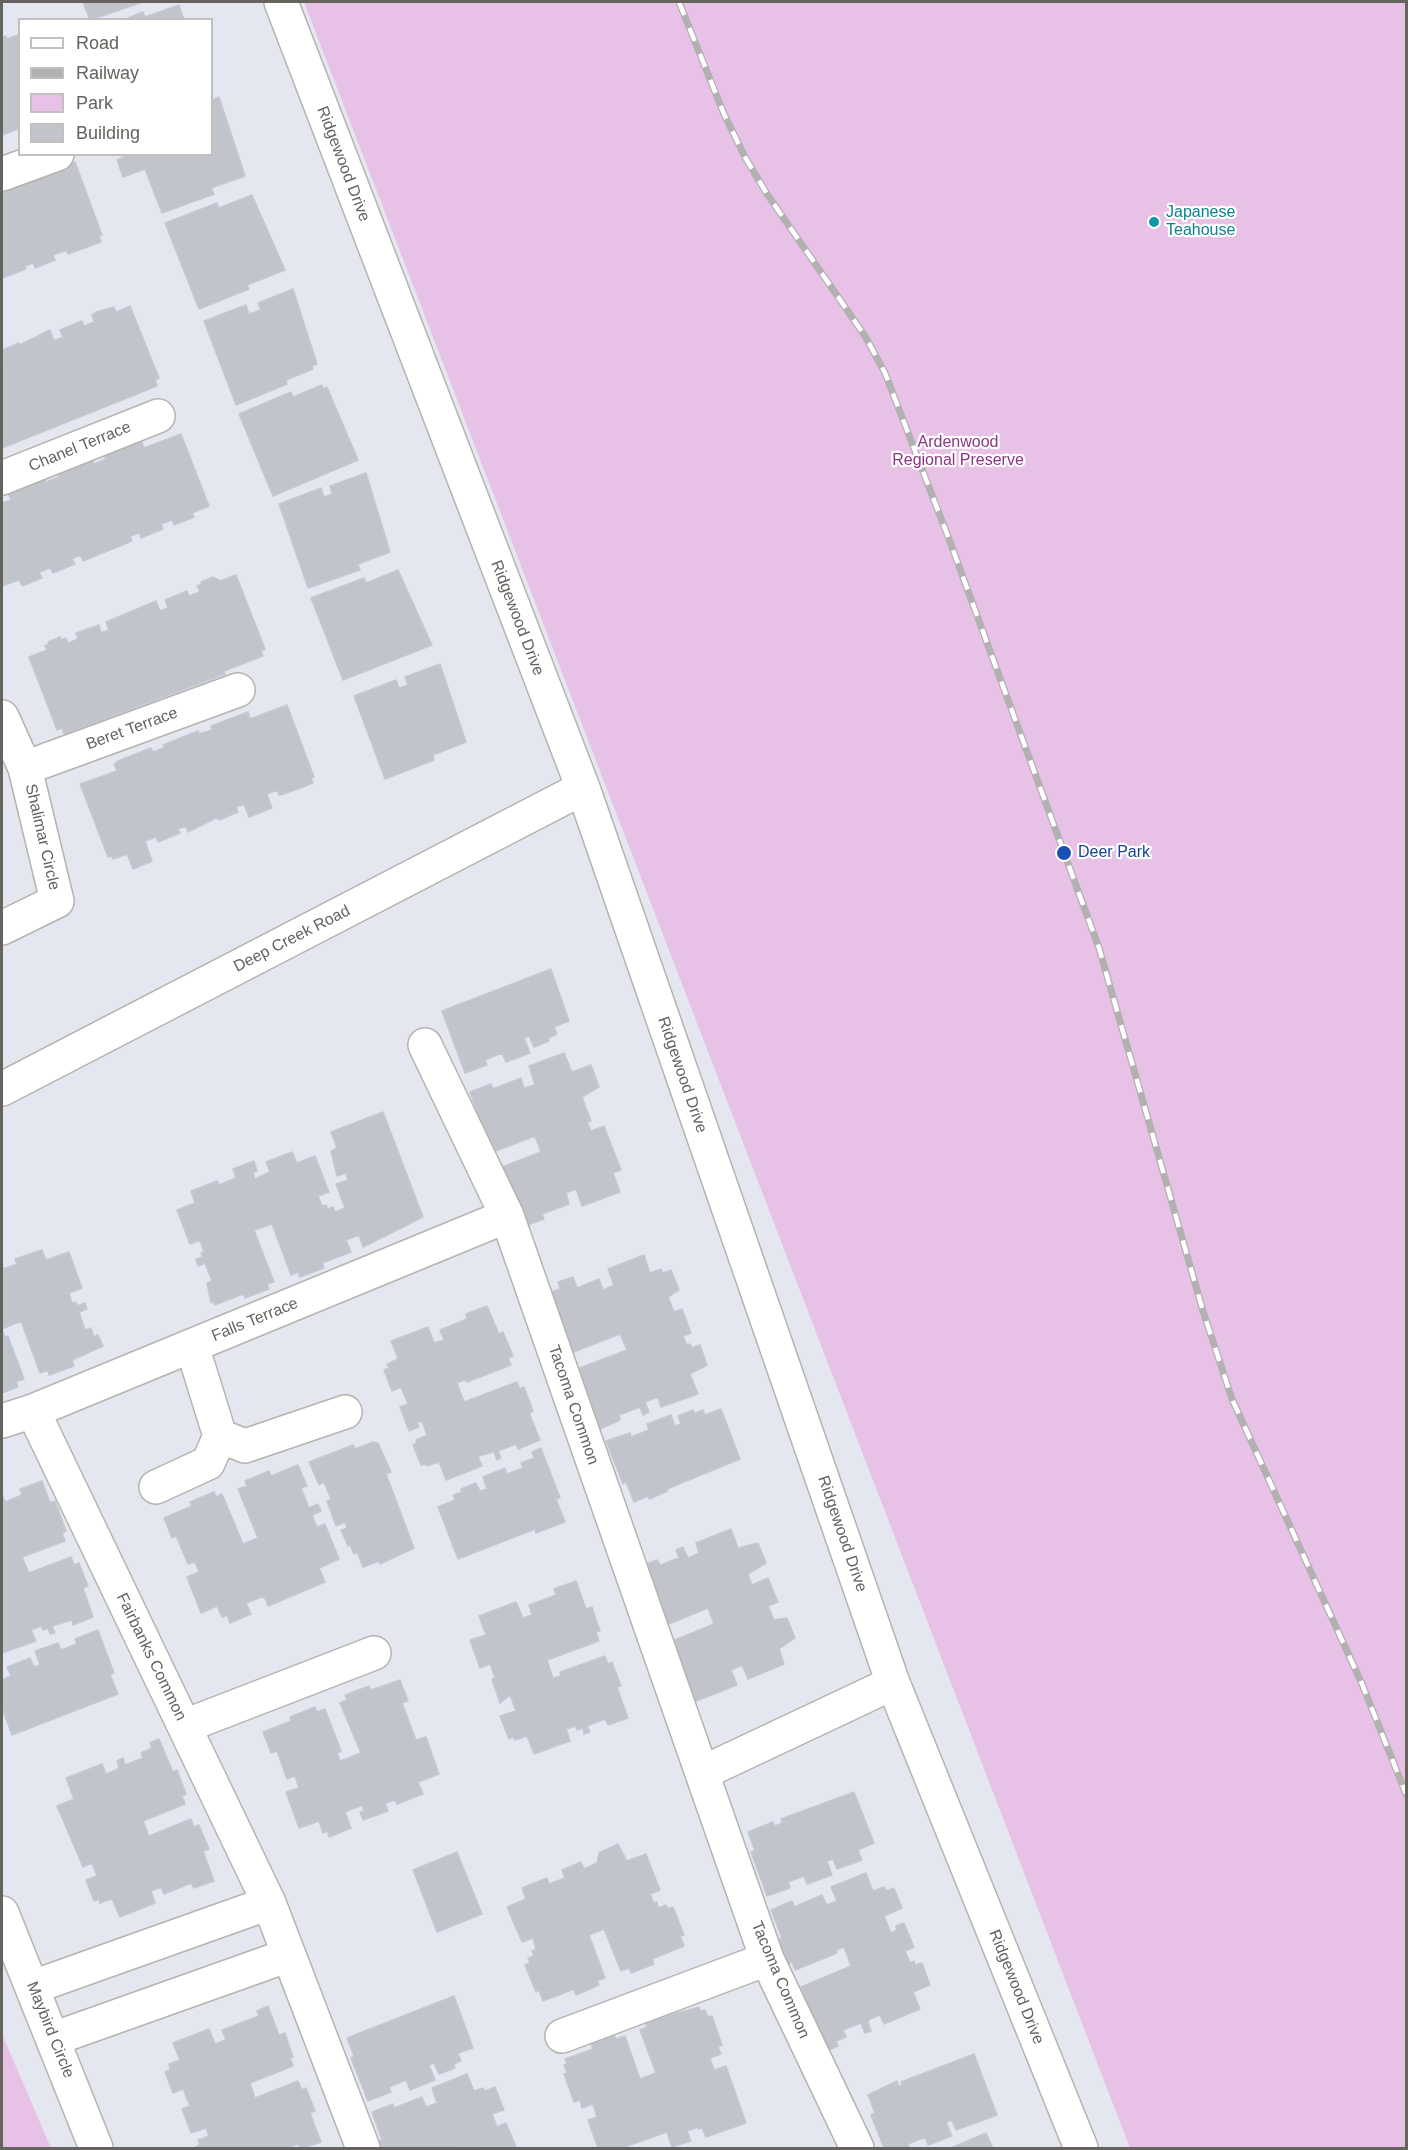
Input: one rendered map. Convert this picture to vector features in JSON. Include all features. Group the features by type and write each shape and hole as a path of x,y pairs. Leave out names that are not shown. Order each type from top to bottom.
{"street":[{"name":"Ridgewood Drive","path":"281,2 583,788 893,1683 1081,2148"},
{"path":"2,174 52,156"},
{"name":"Chanel Terrace","path":"2,478 158,416"},
{"name":"Beret Terrace","path":"25,768 238,690"},
{"name":"Shalimar Circle","path":"2,717 25,768 57,901 2,928"},
{"name":"Deep Creek Road","path":"2,1089 583,788"},
{"name":"Tacoma Common","path":"425,1045 507,1216 766,1959 857,2148"},
{"name":"Falls Terrace","path":"2,1421 33,1411 507,1216"},
{"path":"156,1487 208,1463 220,1436 192,1346"},
{"name":"Fairbanks Common","path":"33,1411 269,1903 363,2148"},
{"path":"220,1436 245,1446 345,1412"},
{"path":"185,1726 374,1653"},
{"path":"702,1773 893,1683"},
{"path":"33,1987 269,1903"},
{"name":"Maybird Circle","path":"2,1912 96,2148"},
{"path":"53,2039 289,1955"},
{"path":"562,2036 766,1959"}],"green space":[{"name":"Ardenwood Regional Preserve","path":"304,2 1406,2 1406,2148 1130,2148"},
{"path":"2,2034 51,2148 2,2148"}],"building":[{"path":"83,2 140,2 96,18 89,18"},
{"path":"179,5 183,18 128,18 143,12 145,17"},
{"path":"18,35 18,129 2,135 2,37 6,36 7,39"},
{"path":"219,97 245,176 211,188 214,194 162,213 145,169 123,177 117,160 126,156 213,156 213,100"},
{"path":"75,162 102,235 99,236 101,242 68,254 67,250 53,255 55,260 35,268 33,263 25,266 26,269 2,278 2,182 37,176"},
{"path":"252,195 285,270 247,285 249,289 199,309 165,223 217,203 219,208"},
{"path":"293,289 317,364 312,366 313,369 286,380 287,384 236,405 204,321 246,305 249,314 261,310 258,303"},
{"path":"130,306 159,378 155,380 157,386 2,448 2,361 4,360 2,350 19,343 20,345 50,330 54,341 63,337 60,330 82,321 84,326 94,322 92,315 96,312 114,307 116,312"},
{"path":"322,385 323,389 327,387 358,460 273,496 239,414 291,392 293,397"},
{"path":"181,434 209,506 192,513 194,517 174,525 172,520 161,524 163,529 141,538 139,533 130,536 132,541 83,561 80,555 72,559 75,564 53,573 50,568 39,572 42,578 22,586 19,580 2,586 2,503 11,500 8,493 45,478 46,482 59,477 58,474 92,460 94,464 106,459 104,454 136,442 142,442 144,448"},
{"path":"366,473 390,552 358,564 360,570 308,588 279,504 321,488 324,497 332,494 330,486"},
{"path":"398,570 432,645 343,680 311,598 364,578 366,583"},
{"path":"236,575 265,649 261,651 263,656 224,671 225,674 64,734 62,728 57,730 29,657 47,650 45,646 49,644 48,642 60,637 61,640 66,638 68,643 78,639 76,633 99,625 101,633 109,630 106,622 156,601 160,611 168,608 165,600 187,591 189,596 200,592 197,586 202,584 201,582 213,577 220,581"},
{"path":"440,664 466,742 433,755 434,760 385,779 354,696 396,680 399,688 408,685 405,677"},
{"path":"287,705 314,777 311,778 313,783 284,794 279,795 277,790 267,794 272,808 249,817 244,804 236,807 238,812 219,820 218,817 188,832 186,826 178,829 180,833 158,842 156,837 145,841 152,861 133,869 127,854 113,859 112,856 108,857 80,784 117,771 114,764 118,761 151,748 153,752 164,748 163,745 198,731 199,734 212,730 211,726 248,712 250,719"},
{"path":"551,969 569,1021 554,1027 557,1034 548,1038 549,1041 534,1047 529,1036 524,1038 530,1053 506,1062 502,1053 485,1060 487,1065 465,1073 442,1011"},
{"path":"564,1053 572,1072 591,1065 599,1087 582,1097 591,1121 587,1122 591,1131 604,1126 621,1170 613,1173 620,1192 582,1206 576,1189 566,1193 569,1204 542,1214 544,1219 522,1227 499,1168 541,1152 535,1136 493,1152 476,1122 480,1120 470,1092 491,1084 493,1089 521,1078 524,1088 535,1085 529,1066"},
{"path":"383,1112 423,1217 363,1247 359,1235 346,1240 351,1252 322,1263 324,1268 300,1277 298,1272 291,1275 272,1224 254,1230 274,1282 267,1284 269,1289 245,1298 243,1294 215,1305 214,1302 211,1303 207,1283 212,1281 205,1263 198,1266 196,1259 203,1257 201,1253 204,1252 200,1240 190,1244 177,1210 195,1203 191,1191 217,1181 219,1185 236,1178 233,1169 254,1161 257,1171 253,1173 255,1179 270,1172 266,1162 292,1152 297,1163 315,1156 329,1192 318,1196 322,1206 326,1205 328,1209 333,1207 335,1212 345,1208 336,1184 348,1180 346,1173 337,1176 331,1151 337,1148 331,1132"},
{"path":"42,1250 46,1260 69,1252 82,1288 69,1293 72,1303 76,1302 77,1306 85,1303 87,1309 79,1312 85,1330 91,1328 94,1337 98,1335 103,1346 72,1360 74,1366 49,1375 48,1370 40,1373 21,1321 2,1329 2,1264 3,1269 17,1264 15,1259"},
{"path":"644,1255 650,1273 661,1269 663,1273 671,1270 679,1290 668,1297 674,1312 682,1309 691,1333 683,1336 687,1345 690,1344 692,1348 700,1345 707,1365 690,1374 698,1394 661,1407 658,1397 645,1402 649,1412 643,1415 640,1407 619,1415 620,1420 600,1429 590,1400 585,1402 577,1369 627,1350 620,1334 571,1353 548,1293 560,1289 558,1282 573,1277 577,1288 599,1279 603,1290 614,1285 608,1269"},
{"path":"487,1306 499,1334 503,1332 513,1356 508,1358 511,1365 467,1382 466,1379 457,1383 464,1402 517,1382 520,1389 524,1387 533,1411 529,1413 540,1440 518,1449 516,1444 498,1451 501,1458 497,1460 494,1452 478,1456 482,1466 446,1480 439,1462 427,1466 426,1464 421,1465 413,1445 417,1443 416,1440 427,1435 422,1421 417,1423 419,1427 409,1431 400,1407 408,1404 401,1387 392,1391 384,1370 389,1368 387,1364 398,1359 391,1341 428,1327 434,1343 444,1340 440,1330 467,1319 466,1314"},
{"path":"2,1329 5,1337 8,1336 24,1379 16,1382 18,1387 2,1393"},
{"path":"721,1409 740,1459 667,1489 668,1491 649,1499 648,1496 634,1502 626,1482 623,1484 606,1441 630,1433 631,1437 649,1430 647,1424 671,1415 675,1426 681,1424 678,1416 693,1410 695,1413 703,1410 705,1415"},
{"path":"373,1442 378,1443 391,1472 386,1474 414,1548 380,1564 379,1561 363,1567 357,1552 354,1554 350,1545 348,1546 341,1530 347,1528 345,1522 336,1526 327,1501 331,1499 324,1482 319,1485 309,1462 353,1445 355,1449"},
{"path":"541,1448 560,1498 556,1499 565,1522 536,1533 535,1529 458,1559 438,1507 455,1500 453,1495 476,1483 480,1491 487,1489 483,1477 505,1468 507,1474 523,1468 521,1463 534,1458 532,1452"},
{"path":"298,1465 307,1486 301,1488 309,1508 318,1504 321,1511 312,1515 317,1527 325,1524 339,1559 319,1568 325,1582 268,1606 264,1596 246,1603 251,1614 230,1623 227,1615 222,1617 217,1606 201,1613 187,1577 199,1572 195,1562 188,1564 176,1536 172,1538 164,1518 192,1506 190,1502 214,1492 216,1497 222,1494 243,1544 258,1538 238,1489 247,1486 245,1481 269,1471 271,1476"},
{"path":"42,1481 50,1503 55,1501 66,1531 62,1533 65,1541 22,1557 29,1573 71,1557 74,1565 79,1563 88,1586 83,1588 93,1617 73,1625 72,1620 52,1626 55,1633 50,1634 48,1628 43,1630 41,1626 31,1630 36,1641 2,1653 2,1494 5,1502 22,1495 20,1489"},
{"path":"731,1529 738,1548 758,1543 766,1563 748,1574 752,1585 768,1578 778,1602 768,1606 774,1620 787,1618 795,1638 779,1649 784,1664 748,1679 742,1665 731,1670 737,1685 689,1704 665,1644 714,1624 708,1608 659,1628 636,1568 657,1560 660,1565 679,1558 676,1550 683,1547 688,1558 699,1553 696,1543"},
{"path":"576,1581 586,1609 592,1607 600,1631 596,1632 599,1641 547,1660 553,1678 561,1676 560,1672 605,1656 608,1664 612,1662 621,1686 617,1687 628,1718 608,1725 605,1719 587,1726 590,1732 584,1734 583,1728 577,1730 576,1726 566,1729 570,1741 534,1754 527,1736 515,1740 513,1737 509,1739 500,1716 516,1711 510,1695 500,1703 490,1664 480,1668 470,1640 486,1635 479,1616 516,1602 523,1618 532,1615 529,1605 556,1595 554,1589"},
{"path":"98,1630 114,1673 110,1674 118,1694 12,1735 2,1708 2,1680 11,1676 7,1667 30,1658 34,1667 40,1665 35,1651 58,1643 61,1650 77,1644 75,1639"},
{"path":"400,1680 408,1701 402,1703 416,1740 426,1737 439,1774 418,1782 423,1794 397,1804 395,1800 385,1803 388,1811 363,1820 360,1812 364,1811 362,1805 345,1812 351,1828 329,1837 328,1831 323,1833 319,1821 299,1828 286,1792 299,1788 295,1776 287,1779 277,1751 271,1753 263,1732 291,1721 290,1717 315,1707 317,1712 325,1709 341,1751 337,1753 340,1761 361,1753 340,1703 347,1700 345,1695 369,1686 371,1690"},
{"path":"159,1739 173,1772 177,1770 186,1794 182,1796 185,1804 143,1821 149,1836 191,1819 194,1827 199,1825 209,1849 203,1851 214,1881 194,1888 191,1883 164,1894 161,1887 151,1891 155,1903 120,1917 112,1899 100,1903 99,1899 94,1901 86,1880 97,1876 92,1863 83,1867 57,1806 74,1799 66,1778 102,1764 106,1774 116,1770 119,1767 117,1761 123,1758 125,1765 143,1758 141,1753 152,1748 150,1743"},
{"path":"854,1792 874,1843 858,1850 862,1860 837,1869 833,1859 827,1861 832,1875 807,1884 804,1876 788,1882 790,1888 767,1896 751,1852 755,1851 748,1832 773,1822 775,1826 782,1823 781,1819"},
{"path":"618,1844 627,1861 646,1854 660,1890 650,1894 654,1903 657,1902 658,1908 666,1905 668,1909 673,1907 684,1935 680,1936 684,1946 652,1959 654,1964 631,1973 629,1968 621,1971 604,1929 589,1935 605,1978 597,1981 599,1985 576,1995 574,1989 543,2001 539,1990 536,1992 525,1965 530,1963 528,1958 534,1956 532,1951 536,1949 533,1938 522,1942 507,1907 526,1899 522,1888 547,1878 549,1884 565,1878 562,1870 581,1862 584,1869 597,1863 599,1853"},
{"path":"457,1852 482,1914 437,1932 413,1870"},
{"path":"866,1873 873,1891 884,1887 886,1891 894,1888 902,1908 884,1916 891,1933 897,1930 896,1926 904,1923 914,1947 905,1951 910,1963 914,1961 915,1965 922,1963 930,1985 913,1992 920,2009 884,2024 880,2015 870,2019 868,2022 871,2031 865,2033 861,2023 843,2030 846,2037 836,2041 838,2046 829,2050 827,2044 824,2045 813,2017 809,2019 799,1995 804,1993 801,1987 851,1966 844,1947 836,1950 837,1953 795,1970 792,1962 788,1964 778,1939 782,1938 771,1910 792,1901 794,1907 822,1895 827,1905 837,1901 831,1887"},
{"path":"454,1996 473,2048 458,2053 461,2061 454,2064 455,2068 439,2074 434,2063 429,2065 435,2080 410,2090 406,2080 389,2087 391,2092 368,2101 351,2058 354,2056 347,2038"},
{"path":"268,2006 279,2035 285,2033 293,2057 290,2058 293,2066 250,2083 255,2098 298,2081 302,2090 306,2088 315,2111 310,2113 321,2142 303,2148 300,2148 298,2144 287,2148 194,2148 200,2144 198,2140 209,2136 206,2128 191,2133 182,2109 190,2106 183,2089 173,2093 165,2072 170,2070 169,2064 180,2060 173,2043 209,2029 215,2044 226,2040 222,2030 259,2016 257,2011"},
{"path":"699,2007 701,2011 705,2010 708,2017 712,2016 722,2045 718,2047 721,2054 710,2058 714,2070 726,2066 746,2123 706,2137 702,2128 698,2129 698,2127 687,2131 691,2141 672,2147 667,2132 622,2148 598,2148 588,2120 597,2117 593,2104 582,2108 580,2100 574,2102 564,2074 567,2073 564,2065 567,2064 565,2059 593,2049 591,2044 614,2035 616,2039 625,2036 640,2079 656,2073 640,2030 647,2027 645,2022"},
{"path":"974,2054 997,2115 956,2130 952,2120 946,2122 952,2136 928,2145 925,2137 908,2144 910,2148 884,2148 871,2115 875,2113 868,2095 897,2081 899,2086 903,2085 901,2082"},
{"path":"467,2074 474,2091 483,2088 485,2091 495,2087 504,2110 492,2114 497,2127 506,2123 516,2147 380,2148 377,2142 382,2140 372,2112 393,2104 394,2108 422,2097 426,2107 437,2103 432,2088"},
{"path":"986,2133 993,2148 951,2148"}],"railway":[{"path":"679,2 724,114 745,157 767,194 865,336 885,373 949,539 1099,948 1203,1311 1232,1399 1362,1684 1406,1794"}],"place":[{"name":"Japanese Teahouse","path":"1154,222"},
{"name":"Deer Park","path":"1064,853"}]}
